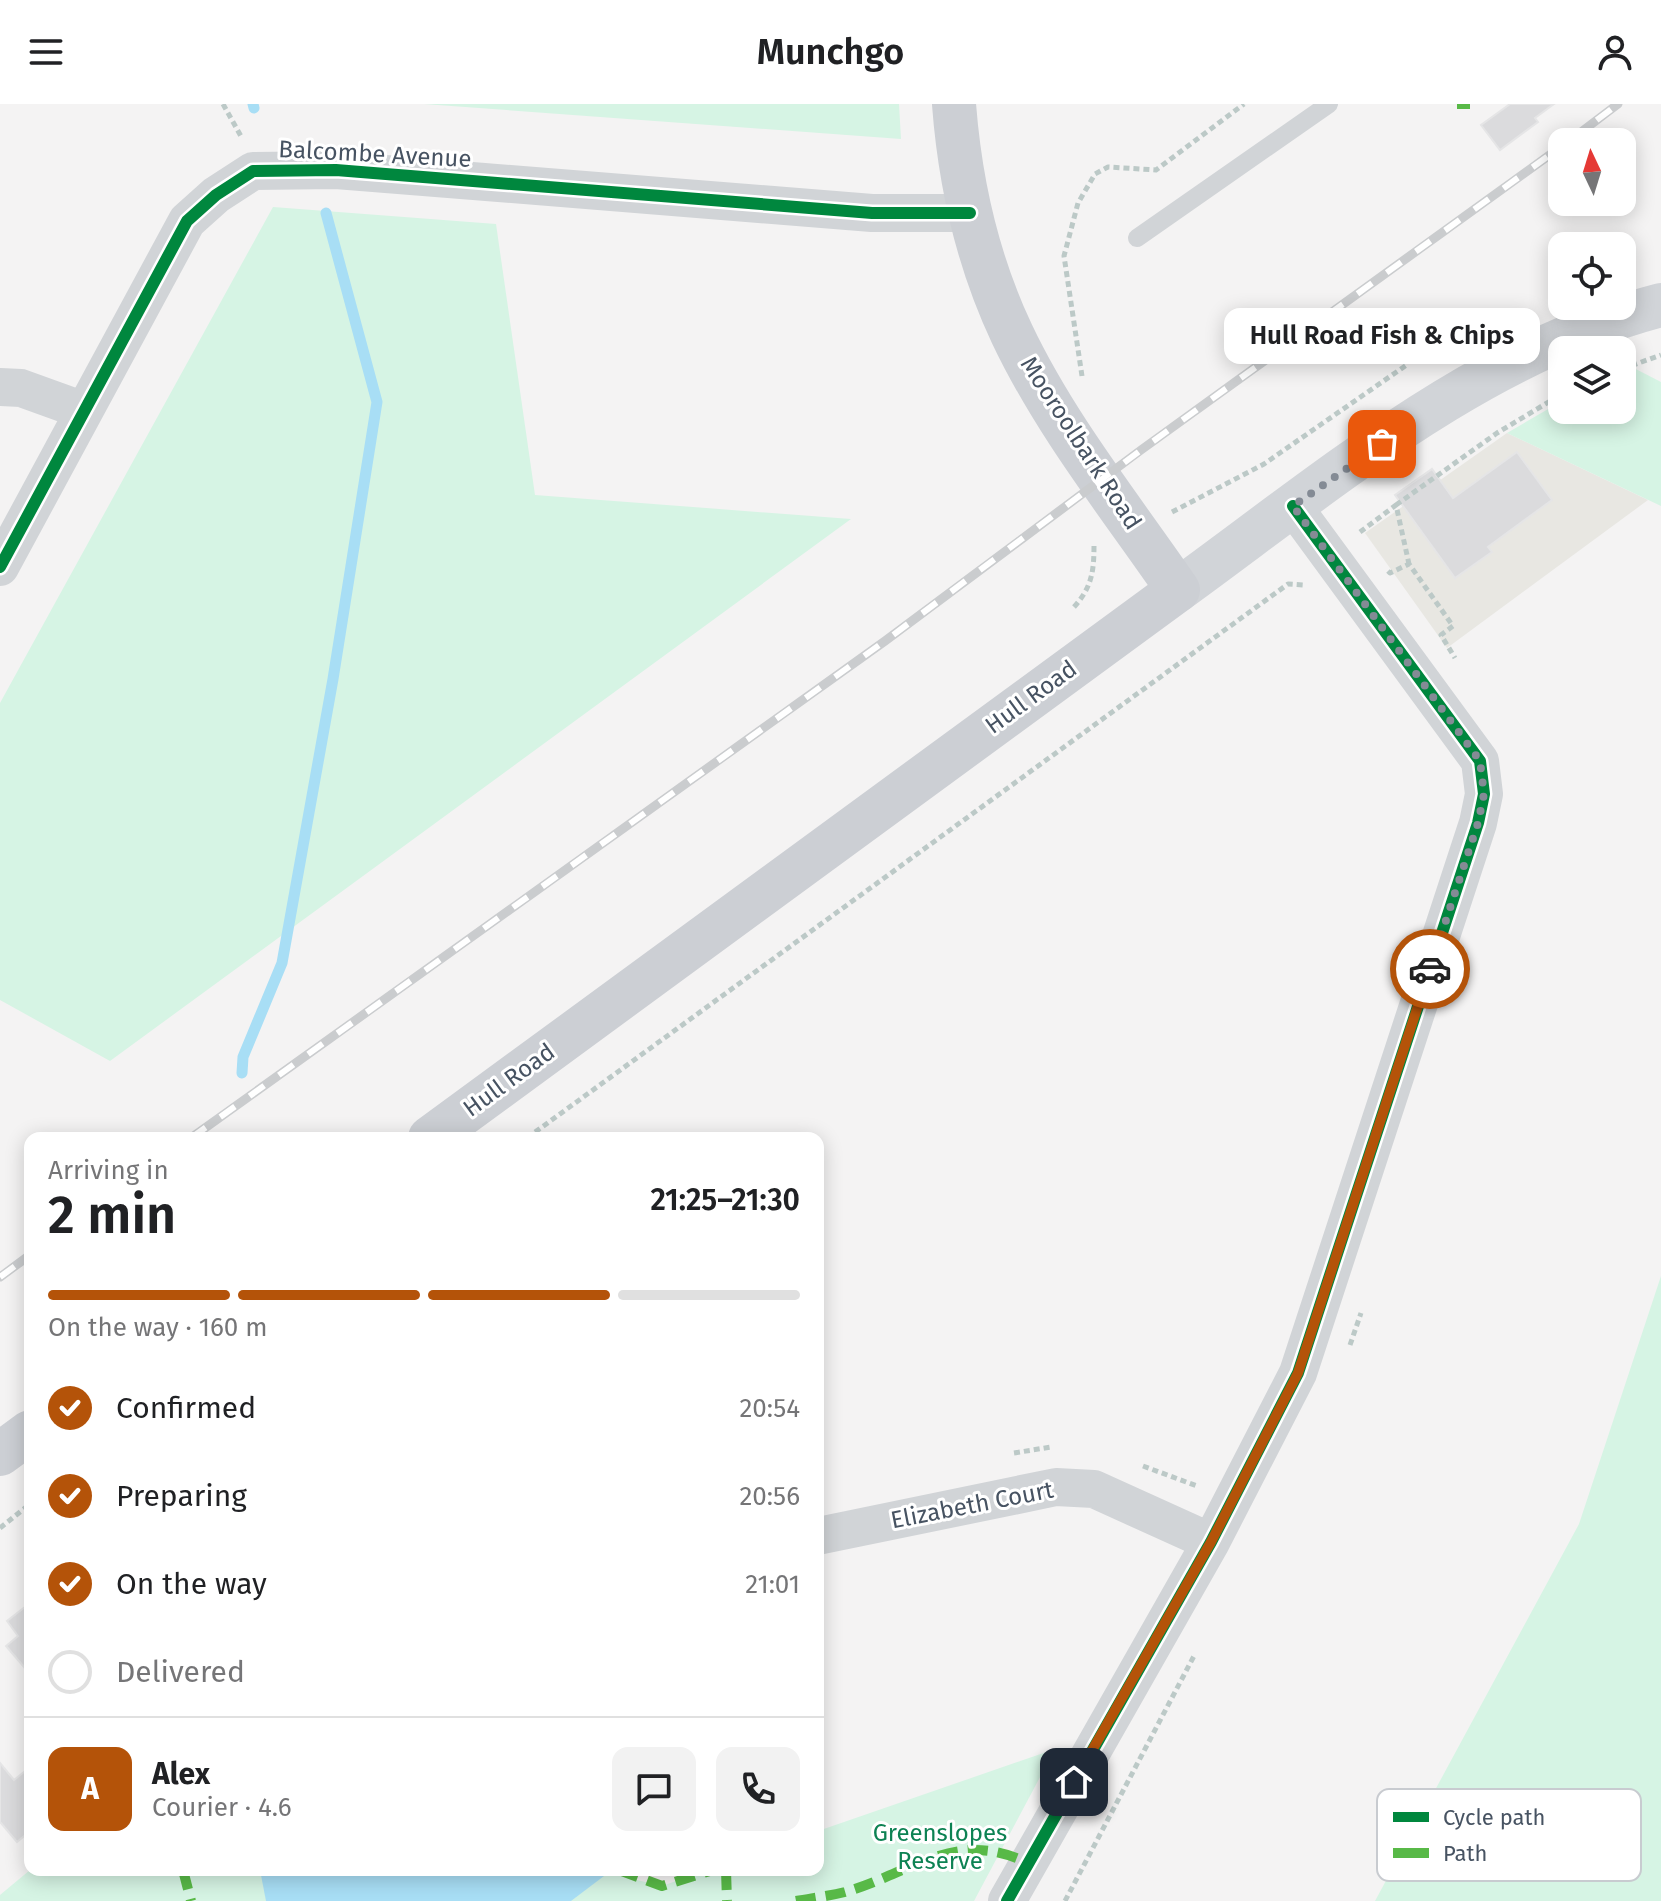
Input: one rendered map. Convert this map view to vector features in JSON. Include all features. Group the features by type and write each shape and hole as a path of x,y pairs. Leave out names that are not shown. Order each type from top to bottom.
{"main road":[{"name":"Mooroolbark Road","path":"954,104 970,213 999,304 1051,405 1178,590"},
{"name":"Hull Road","path":"438,1132 1404,428 1484,378 1579,331 1661,305"},
{"path":"0,1454 24,1436"}],"street":[{"name":"Balcombe Avenue","path":"0,567 82,410 187,221 216,195 253,171 336,170 872,213 970,213"},
{"path":"0,387 21,388 82,410"},
{"path":"1007,1901 1211,1542 1298,1373 1478,823 1484,794 1480,761 1293,506"},
{"name":"Elizabeth Court","path":"824,1535 1056,1487 1094,1489 1211,1542"}],"lane":[{"path":"1137,238 1329,104"}],"path":[{"path":"1083,385 1064,256 1078,203 1095,174 1108,167 1156,170 1244,104"},
{"path":"1636,364 1661,355"},
{"path":"1159,510 1171,512 1264,464 1408,364"},
{"path":"1360,532 1497,433 1548,402"},
{"path":"1396,505 1409,564"},
{"path":"1074,607 1087,593 1092,579 1094,533"},
{"path":"535,1132 1288,584 1310,587"},
{"path":"1011,1454 1041,1446 1056,1447"},
{"path":"1139,1465 1202,1488"},
{"path":"0,1528 24,1509"}],"shaded area":[{"path":"1507,433 1648,500 1447,648 1365,533"}],"green space":[{"path":"424,104 899,104 901,139"},
{"path":"273,207 496,224 535,495 851,519 110,1061 0,1000 0,703"},
{"path":"1636,369 1661,382 1661,506 1507,433 1548,409 1548,424 1636,424"},
{"path":"1661,1276 1661,1901 1375,1901 1386,1881 1641,1881 1641,1789 1436,1789 1579,1524"},
{"name":"Greenslopes Reserve","path":"1055,1749 974,1901 0,1901 0,1895 24,1875 620,1876 662,1886 690,1876 824,1876 824,1829"}],"water":[{"path":"261,1876 604,1876 571,1901 266,1901"}],"building":[{"path":"1510,104 1554,104 1535,118 1538,122 1500,150 1481,125"},
{"path":"1517,452 1552,500 1488,547 1492,552 1455,578 1395,495 1432,469 1453,498"},
{"path":"24,1608 24,1667 6,1646 18,1636 7,1621"},
{"path":"0,1763 14,1780 24,1772 24,1836 17,1842 0,1822"}],"waterway":[{"path":"253,104 254,108"},
{"path":"242,1073 243,1057 282,963 333,679 377,402 326,213"}],"railway":[{"path":"1586,128 1618,104"},
{"path":"199,1132 885,641 1141,450 1548,156"},
{"path":"0,1277 24,1259"}],"marked path":[{"path":"1457,104 1470,104"},
{"path":"796,1901 845,1892 934,1857 956,1852 978,1850 1002,1853 1028,1863"},
{"path":"185,1876 191,1901"},
{"path":"635,1876 662,1886 694,1876"},
{"path":"726,1876 727,1901"}],"cycle path":[{"path":"0,567 187,221 216,195 253,171 336,170 872,213 970,213"},
{"path":"1007,1901 1211,1542 1298,1373 1478,823 1484,794 1480,761 1293,506"}],"way so far":[{"path":"1382,444 1293,506 1480,761 1484,794 1478,823 1430,969"}],"place":[{"name":"Hull Road Fish & Chips","path":"1382,444"}],"route":[{"path":"1074,1782 1211,1542 1298,1373 1430,969"}]}
